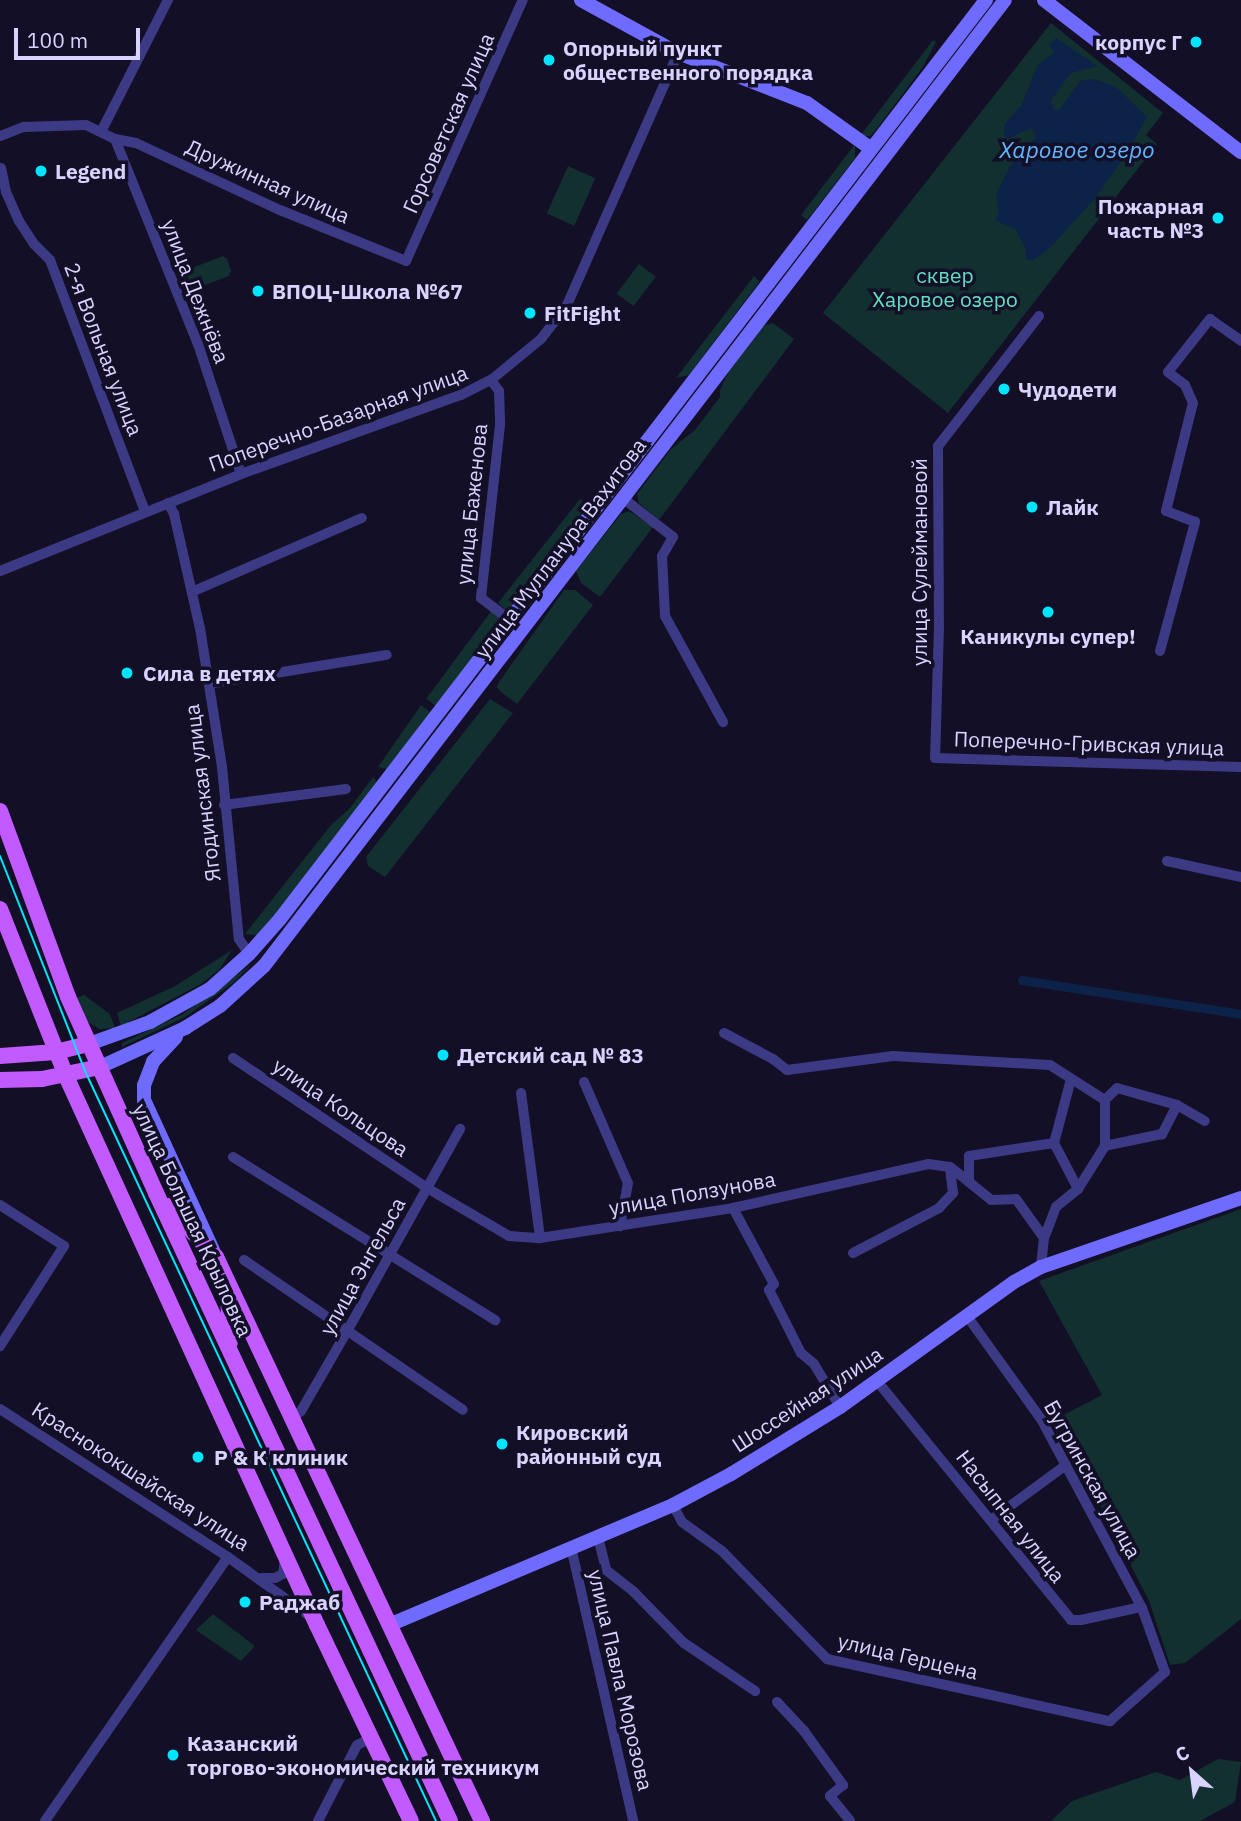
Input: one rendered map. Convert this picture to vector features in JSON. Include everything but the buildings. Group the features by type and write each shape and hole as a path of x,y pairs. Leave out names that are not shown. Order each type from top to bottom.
{"main road":[{"path":"581,0 678,53 807,103 870,148"},
{"name":"улица Мулланура Вахитова","path":"89,1044 150,1022 210,989 249,954 280,919 986,0"},
{"name":"улица Мулланура Вахитова","path":"100,1067 185,1028 220,1006 264,966 1005,0"},
{"path":"1044,0 1241,152"},
{"name":"улица Большая Крыловка","path":"0,797 1,813 68,997 156,1193 450,1821"},
{"path":"0,909 66,1076 317,1625"},
{"path":"185,1028 153,1062 144,1085 144,1100 482,1821"},
{"path":"0,1056 56,1052 89,1044"},
{"path":"0,1080 66,1076 100,1067"},
{"path":"156,1193 216,1257"},
{"name":"Шоссейная улица","path":"389,1625 673,1505 752,1462 840,1407 1041,1267 1241,1198"},
{"path":"228,1282 231,1350"},
{"name":"Краснококшайская улица","path":"317,1625 411,1821"}],"street":[{"path":"102,130 168,0"},
{"name":"Горсоветская улица","path":"405,261 523,0"},
{"name":"Поперечно-Базарная улица","path":"0,569 241,474 461,395 491,380 541,339 566,305 678,53"},
{"path":"0,136 24,127 86,125 102,130 115,139"},
{"name":"Дружинная улица","path":"115,139 136,143 280,210 405,261"},
{"name":"улица Дежнёва","path":"115,139 198,344 241,474"},
{"name":"2-я Вольная улица","path":"1,168 6,192 19,221 34,244 50,260 145,511"},
{"name":"улица Сулеймановой","path":"935,758 939,626 938,446 1038,316"},
{"path":"1160,651 1195,522 1166,511 1193,403 1185,385 1168,372 1210,319 1241,341"},
{"name":"улица Баженова","path":"491,380 499,391 500,425 481,598 510,620"},
{"path":"624,499 673,537 662,556 665,617 723,722"},
{"name":"Ягодинская улица","path":"168,503 174,514 194,591 222,767 239,939 249,954"},
{"path":"194,591 362,518"},
{"path":"209,684 387,655"},
{"name":"Поперечно-Гривская улица","path":"935,758 1241,767"},
{"path":"224,805 346,789"},
{"path":"1167,861 1241,877"},
{"path":"724,1033 773,1059 787,1070 893,1056 1050,1065 1105,1100"},
{"name":"улица Кольцова","path":"233,1058 427,1188"},
{"path":"1071,1079 1054,1143 1078,1189"},
{"path":"584,1083 628,1183 620,1226"},
{"path":"1041,1267 1044,1238 1056,1207 1078,1189 1105,1146 1105,1100 1116,1088 1177,1105 1205,1121"},
{"path":"521,1093 540,1238"},
{"path":"1105,1146 1162,1135 1177,1105"},
{"name":"улица Энгельса","path":"292,1419 301,1411 460,1129"},
{"path":"969,1182 969,1156 1054,1143"},
{"path":"233,1157 495,1320"},
{"name":"улица Ползунова","path":"427,1188 509,1236 540,1238 733,1208 928,1164 950,1167"},
{"path":"950,1167 991,1200 1016,1199 1044,1238"},
{"path":"853,1252 939,1208 953,1193 950,1167"},
{"path":"0,1205 64,1246 0,1346"},
{"path":"733,1208 774,1284 769,1290 801,1353 814,1364 840,1407"},
{"path":"244,1261 346,1333 463,1410"},
{"name":"Бугринская улица","path":"967,1316 1041,1419 1141,1607 1165,1672"},
{"name":"Насыпная улица","path":"877,1381 1071,1619 1081,1620 1141,1607"},
{"name":"Краснококшайская улица","path":"0,1409 259,1578 300,1608 317,1625"},
{"path":"992,1520 1066,1465"},
{"name":"улица Герцена","path":"673,1505 682,1522 722,1551 827,1659 1110,1721 1165,1672"},
{"path":"598,1537 606,1570 633,1591 684,1643 755,1691"},
{"name":"Краснококшайская улица","path":"259,1578 275,1578 285,1570 278,1540"},
{"name":"улица Павла Морозова","path":"571,1547 633,1821"},
{"path":"45,1821 228,1557"},
{"path":"777,1702 804,1731 843,1785 830,1796 850,1821"},
{"path":"318,1821 357,1745 372,1738"}],"green space":[{"name":"сквер Харовое озеро","path":"1051,23 1163,113 1146,135 1157,144 948,413 823,313"},
{"path":"933,40 936,42 923,67 875,131 870,136 860,136"},
{"path":"855,144 855,158 807,220 801,215"},
{"path":"568,166 595,178 574,226 547,214"},
{"path":"223,256 231,270 229,276 192,290 187,288 184,271"},
{"path":"639,264 656,277 634,306 617,294"},
{"path":"754,276 759,281 757,285 689,375 676,378"},
{"path":"773,323 794,339 659,520 639,503 637,494 671,449 695,430 720,397 720,390 728,373 765,325"},
{"path":"580,499 586,504 575,525 512,607 505,609 498,603"},
{"path":"629,511 653,527 600,597 581,583 576,571 621,514"},
{"path":"564,590 575,590 593,605 517,704 501,692 497,687 499,682"},
{"path":"492,610 500,619 498,624 436,706 426,699"},
{"path":"490,699 513,713 385,877 368,866 366,857"},
{"path":"421,705 431,713 387,769 378,767"},
{"path":"373,777 377,782 292,894 257,935 245,934 331,825 350,808"},
{"path":"232,950 219,970 201,984 121,1026 117,1013 175,986"},
{"path":"252,964 233,983 185,1017 122,1047 122,1043 183,1014"},
{"path":"84,995 110,1014 115,1028 99,1029 88,1022 76,998"},
{"path":"1241,1209 1241,1619 1185,1663 1170,1665 1149,1601 1056,1419 1102,1395 1039,1281"},
{"path":"213,1614 255,1646 241,1661 196,1630"},
{"path":"1218,1759 1241,1762 1235,1802 1200,1821 1051,1821 1072,1801 1156,1772 1180,1780"}],"water":[{"name":"Харовое озеро","path":"1056,38 1097,66 1071,73 1051,100 1054,110 1059,110 1080,81 1094,79 1116,87 1147,117 1125,156 1096,197 1050,248 1032,261 1026,259 1026,250 1016,230 995,220 999,214 996,194 1011,165 1036,137 1032,128 1005,140 1004,125 1022,104 1037,66 1054,52 1049,45"}],"waterway":[{"path":"1022,980 1241,1014"}],"tram line":[{"path":"0,856 85,1071 436,1821"}],"place":[{"name":"корпус Г","path":"1196,42"},
{"name":"Опорный пункт общественного порядка","path":"549,60"},
{"name":"Legend","path":"41,171"},
{"name":"Пожарная часть №3","path":"1218,218"},
{"name":"ВПОЦ-Школа №67","path":"258,291"},
{"name":"FitFight","path":"530,313"},
{"name":"Чудодети","path":"1004,389"},
{"name":"Лайк","path":"1032,507"},
{"name":"Каникулы супер!","path":"1048,612"},
{"name":"Сила в детях","path":"127,673"},
{"name":"Детский сад № 83","path":"443,1055"},
{"name":"Кировский районный суд","path":"502,1444"},
{"name":"Р & К клиник","path":"198,1457"},
{"name":"Раджаб","path":"245,1602"},
{"name":"Казанский торгово-экономический техникум","path":"173,1755"}]}
